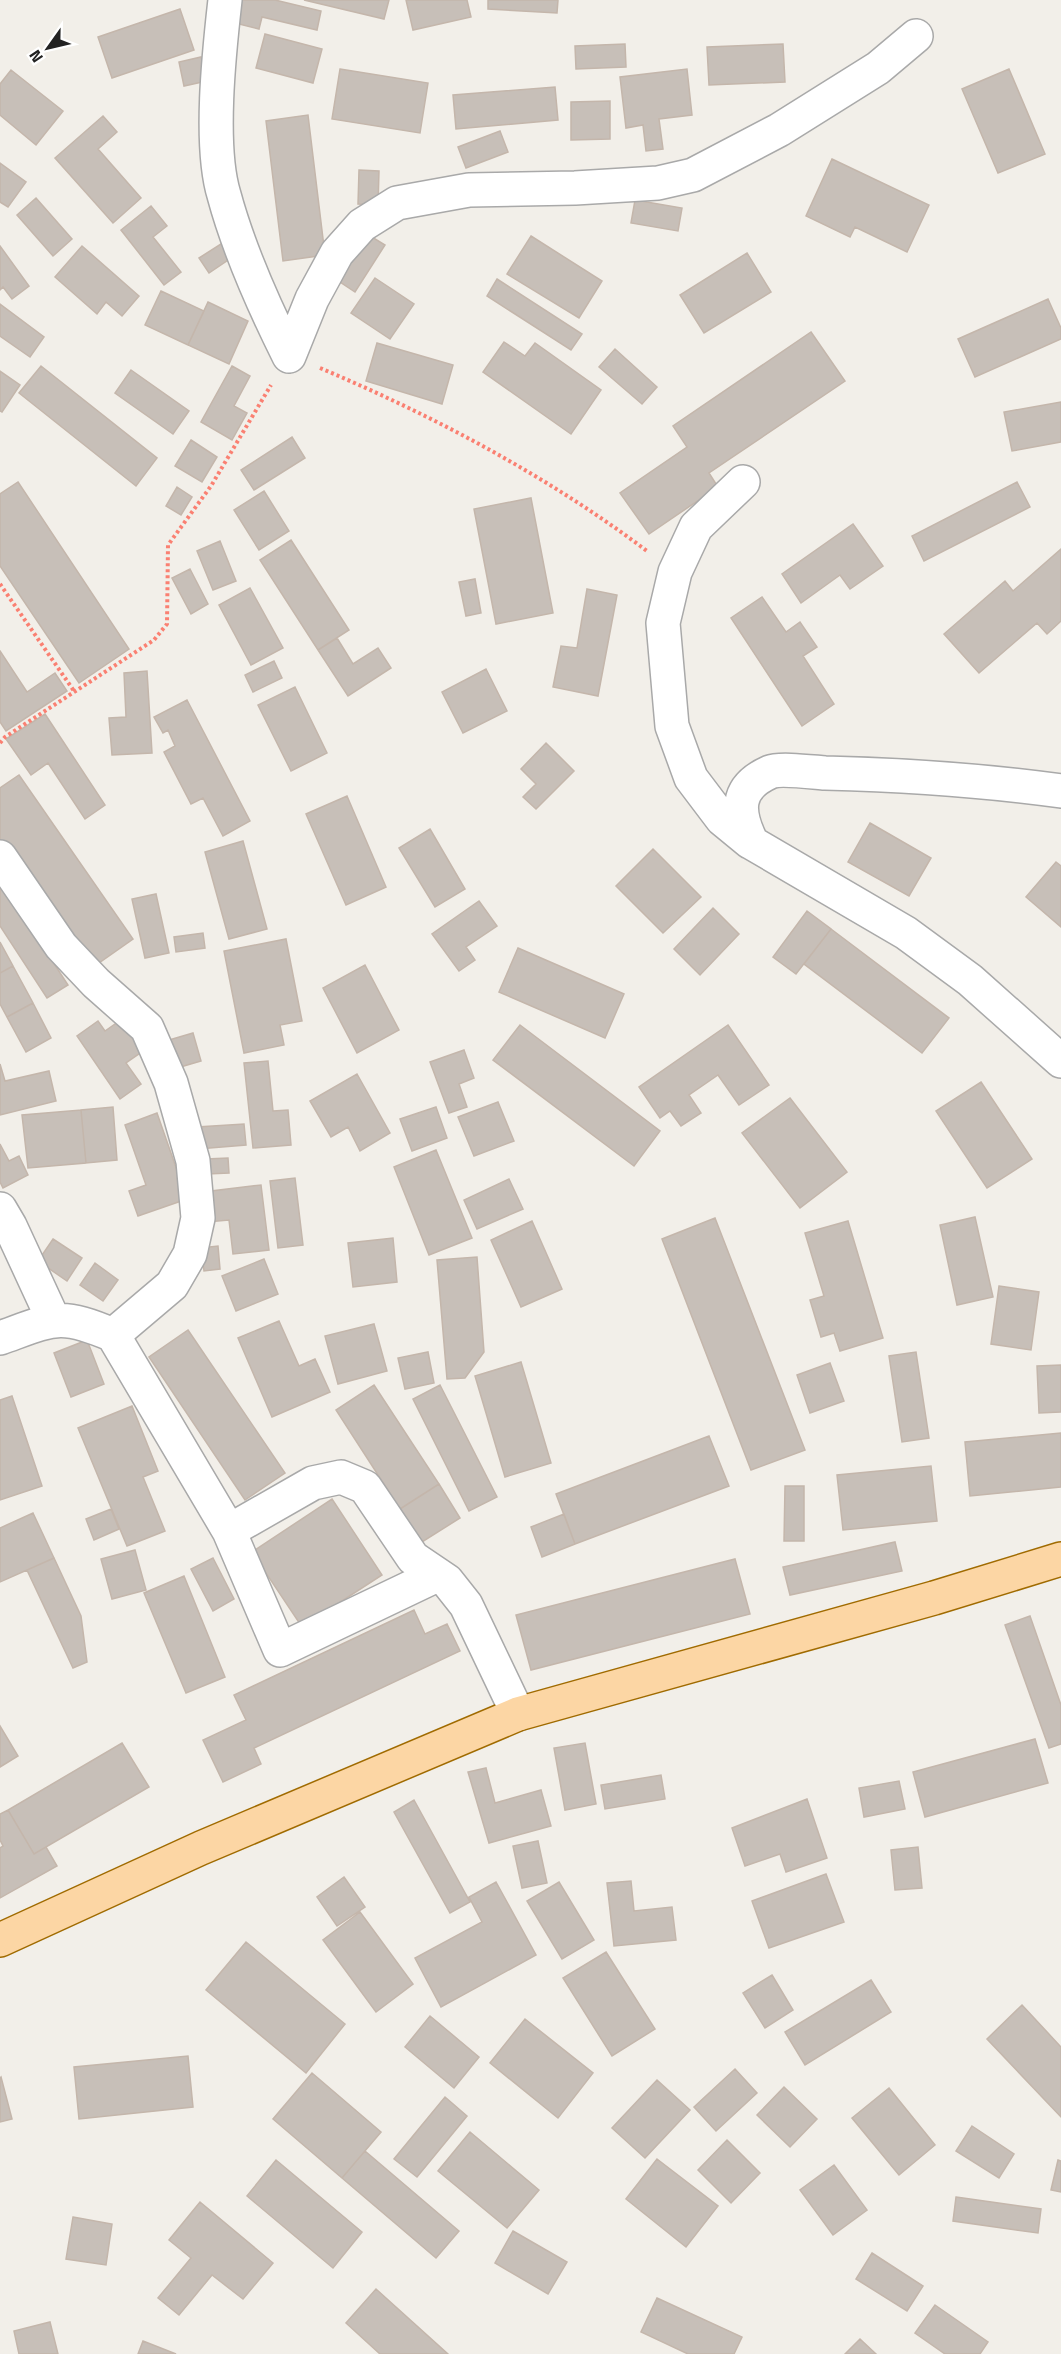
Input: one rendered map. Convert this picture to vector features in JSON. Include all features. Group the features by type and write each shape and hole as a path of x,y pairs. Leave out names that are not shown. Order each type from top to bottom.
{"main road":[{"path":"0,1940 201,1848 518,1714 934,1598 1061,1559"}],"street":[{"path":"225,0 217,134 223,194 268,314 289,356"},
{"path":"289,356 312,299 337,253 362,225 397,203 469,190 658,183 693,175 779,130 878,68 916,36"},
{"path":"743,482 696,527 675,572 663,623 672,726 691,778 722,819 752,843 906,933 970,980 1061,1061"},
{"path":"752,843 742,823 740,804 750,786 772,771 924,775 1061,790"},
{"path":"0,857 61,946 96,983 147,1028 171,1083 193,1161 198,1218 190,1254 172,1285 113,1335"},
{"path":"0,1209 53,1319"},
{"path":"0,1338 53,1319 81,1321 113,1335 229,1531 280,1650 437,1575"},
{"path":"229,1531 314,1483 341,1477 365,1487 413,1558 447,1581 466,1605 518,1714"}],"path":[{"path":"0,743 5,737 154,640 167,624 168,545 211,486 289,356 442,423 497,453 606,520 675,572"},
{"path":"0,584 74,692"}],"building":[{"path":"237,0 275,0 321,11 317,30 262,17 259,29 231,22"},
{"path":"304,0 389,0 384,19"},
{"path":"406,0 467,0 471,17 413,30"},
{"path":"488,0 558,0 557,13 488,9"},
{"path":"180,9 194,50 112,78 98,37"},
{"path":"265,34 322,49 313,83 256,68"},
{"path":"625,44 626,67 576,69 575,46"},
{"path":"783,44 785,82 709,85 707,47"},
{"path":"201,57 207,81 184,86 179,62"},
{"path":"340,69 428,83 420,133 332,119"},
{"path":"687,69 692,115 659,119 663,149 646,151 643,125 626,128 620,77"},
{"path":"1009,69 1045,154 998,173 962,89"},
{"path":"11,70 63,111 36,145 0,115 0,84"},
{"path":"555,87 558,120 456,129 453,95"},
{"path":"610,101 610,139 571,140 571,102"},
{"path":"308,115 325,255 283,261 266,121"},
{"path":"103,116 117,132 98,149 141,198 113,223 55,158"},
{"path":"500,131 508,152 466,168 458,147"},
{"path":"832,159 929,205 907,252 855,227 850,237 806,216"},
{"path":"0,163 26,182 8,207 0,202"},
{"path":"359,170 379,171 378,205 358,204"},
{"path":"36,198 72,239 53,256 17,215"},
{"path":"635,200 682,208 678,231 631,223"},
{"path":"151,206 167,226 153,237 181,272 164,285 121,230"},
{"path":"367,234 385,245 355,292 337,280"},
{"path":"531,236 602,281 579,318 507,274"},
{"path":"224,242 234,256 209,273 199,258"},
{"path":"0,246 29,286 12,299 3,287 0,290"},
{"path":"82,246 139,296 122,316 106,302 97,314 55,277"},
{"path":"747,253 771,292 704,333 680,295"},
{"path":"375,278 414,304 390,339 351,313"},
{"path":"497,279 582,334 571,350 487,296"},
{"path":"161,291 204,311 188,345 145,325"},
{"path":"1048,299 1061,328 1061,339 975,377 958,339"},
{"path":"208,302 248,321 229,364 188,345"},
{"path":"0,304 44,337 30,357 0,336"},
{"path":"811,332 845,381 709,473 718,487 649,534 620,493 687,447 673,426"},
{"path":"504,342 525,356 535,343 601,390 571,434 483,372"},
{"path":"377,343 453,365 442,404 366,381"},
{"path":"615,349 657,387 642,404 599,367"},
{"path":"41,366 157,458 136,486 19,393"},
{"path":"232,366 250,376 234,406 247,413 232,440 201,422"},
{"path":"131,370 189,411 173,434 115,393"},
{"path":"0,371 20,385 2,412 0,411"},
{"path":"1061,402 1061,442 1012,451 1004,412"},
{"path":"292,437 305,458 254,490 241,470"},
{"path":"191,440 217,457 202,482 175,466"},
{"path":"18,482 129,649 79,683 0,566 0,494"},
{"path":"1017,482 1030,507 924,561 912,536"},
{"path":"177,487 192,497 181,515 166,506"},
{"path":"264,491 289,531 259,550 234,510"},
{"path":"531,498 553,613 496,624 474,509"},
{"path":"853,524 883,566 850,589 840,575 801,603 782,574"},
{"path":"291,540 349,630 318,650 260,560"},
{"path":"220,541 236,581 213,590 197,551"},
{"path":"1061,549 1061,621 1047,634 1037,623 979,673 944,634 1005,581 1013,591"},
{"path":"190,569 208,604 191,614 172,578"},
{"path":"475,579 481,613 466,616 459,582"},
{"path":"250,588 283,648 251,665 219,605"},
{"path":"587,589 617,595 598,696 553,687 561,646 577,648"},
{"path":"762,597 786,632 800,622 817,647 803,656 834,704 802,726 731,618"},
{"path":"337,638 353,664 378,648 391,668 348,696 318,650"},
{"path":"0,651 27,692 55,673 67,691 6,731 0,722"},
{"path":"274,661 282,678 253,692 245,675"},
{"path":"486,669 507,711 463,733 442,692"},
{"path":"147,671 152,753 112,755 109,718 126,717 124,673"},
{"path":"295,687 327,753 291,771 258,705"},
{"path":"187,700 250,821 223,836 203,798 191,804 164,752 175,746 168,730 163,733 154,717"},
{"path":"45,714 105,805 85,819 48,763 31,775 6,739"},
{"path":"546,743 574,771 536,809 523,797 536,784 521,769"},
{"path":"19,775 133,939 89,970 0,842 0,788"},
{"path":"347,796 386,887 346,905 306,814"},
{"path":"870,823 931,858 909,896 848,862"},
{"path":"430,829 465,889 435,907 399,848"},
{"path":"243,841 267,929 229,939 205,852"},
{"path":"653,849 701,897 663,933 616,886"},
{"path":"1056,862 1061,866 1061,927 1026,897"},
{"path":"0,881 68,985 47,998 0,926"},
{"path":"156,894 169,953 145,958 132,899"},
{"path":"479,901 497,926 466,947 475,960 459,971 432,934"},
{"path":"713,908 739,934 700,975 674,949"},
{"path":"807,911 831,929 796,974 773,957"},
{"path":"831,929 949,1018 922,1053 804,964"},
{"path":"203,933 205,948 176,952 174,937"},
{"path":"286,939 302,1021 280,1025 284,1045 244,1053 224,951"},
{"path":"0,942 13,966 0,973"},
{"path":"518,948 624,994 605,1038 499,992"},
{"path":"365,965 399,1030 357,1053 323,988"},
{"path":"13,966 33,1003 7,1017 0,1004 0,973"},
{"path":"33,1003 51,1038 26,1052 7,1017"},
{"path":"125,1017 146,1049 126,1063 141,1084 120,1099 77,1036 98,1021 105,1031"},
{"path":"520,1025 660,1131 634,1166 493,1060"},
{"path":"728,1025 769,1085 739,1105 718,1075 689,1095 701,1113 681,1126 670,1111 660,1118 639,1087"},
{"path":"193,1033 201,1061 177,1068 169,1040"},
{"path":"464,1050 474,1078 459,1084 467,1107 449,1113 430,1062"},
{"path":"268,1061 273,1111 288,1110 291,1145 253,1148 244,1063"},
{"path":"0,1064 5,1081 49,1071 56,1101 0,1115"},
{"path":"357,1074 390,1133 360,1151 348,1127 331,1137 310,1101"},
{"path":"981,1082 1032,1159 987,1188 936,1111"},
{"path":"790,1098 847,1172 800,1208 742,1133"},
{"path":"498,1102 514,1141 474,1156 458,1117"},
{"path":"113,1107 117,1160 86,1163 81,1110"},
{"path":"436,1107 447,1138 412,1151 400,1119"},
{"path":"81,1110 86,1163 28,1168 22,1115"},
{"path":"157,1113 187,1199 138,1216 129,1191 146,1185 125,1125"},
{"path":"244,1124 246,1145 198,1149 197,1127"},
{"path":"0,1144 9,1161 19,1156 28,1175 3,1188 0,1182"},
{"path":"436,1150 472,1238 429,1255 394,1167"},
{"path":"228,1158 229,1173 207,1174 206,1159"},
{"path":"295,1178 303,1245 278,1248 270,1181"},
{"path":"509,1179 523,1209 477,1229 464,1200"},
{"path":"261,1185 269,1250 233,1254 229,1220 207,1222 203,1192"},
{"path":"975,1217 993,1297 957,1305 940,1225"},
{"path":"715,1218 805,1450 751,1470 662,1239"},
{"path":"532,1221 562,1289 521,1307 491,1240"},
{"path":"848,1221 883,1338 840,1351 834,1333 821,1337 810,1300 824,1296 805,1233"},
{"path":"393,1238 397,1282 353,1287 348,1243"},
{"path":"53,1239 82,1258 67,1281 38,1261"},
{"path":"218,1246 220,1269 204,1271 201,1248"},
{"path":"477,1257 484,1352 465,1378 447,1379 437,1260"},
{"path":"264,1259 278,1294 236,1311 222,1276"},
{"path":"95,1263 118,1280 103,1301 80,1285"},
{"path":"999,1286 1039,1292 1031,1350 991,1344"},
{"path":"279,1321 299,1366 315,1359 330,1392 272,1417 238,1338"},
{"path":"374,1324 387,1371 338,1384 325,1336"},
{"path":"188,1330 285,1473 245,1500 149,1357"},
{"path":"87,1340 104,1384 71,1397 54,1353"},
{"path":"428,1352 434,1383 405,1389 398,1358"},
{"path":"916,1352 929,1438 902,1442 889,1356"},
{"path":"521,1362 551,1463 505,1477 475,1376"},
{"path":"830,1363 844,1401 810,1413 797,1375"},
{"path":"1061,1365 1061,1412 1039,1413 1037,1366"},
{"path":"374,1385 439,1484 400,1509 336,1410"},
{"path":"440,1385 497,1497 469,1511 413,1399"},
{"path":"12,1396 42,1486 0,1500 0,1400"},
{"path":"132,1406 158,1471 143,1477 165,1531 127,1546 78,1428"},
{"path":"1061,1433 1061,1487 970,1496 965,1442"},
{"path":"709,1436 729,1486 575,1544 556,1494"},
{"path":"931,1466 937,1521 843,1530 837,1475"},
{"path":"439,1484 460,1518 422,1542 400,1509"},
{"path":"785,1486 804,1486 804,1541 784,1541"},
{"path":"332,1499 382,1575 302,1627 252,1552"},
{"path":"111,1509 119,1529 94,1540 86,1519"},
{"path":"33,1513 54,1558 0,1582 0,1528"},
{"path":"564,1514 575,1544 542,1557 531,1527"},
{"path":"895,1542 902,1571 790,1595 783,1567"},
{"path":"135,1550 146,1590 112,1599 101,1559"},
{"path":"54,1558 81,1616 87,1662 73,1668 27,1570"},
{"path":"213,1558 234,1599 213,1611 191,1569"},
{"path":"735,1559 750,1614 531,1670 516,1615"},
{"path":"184,1576 225,1677 186,1693 144,1593"},
{"path":"414,1610 425,1634 447,1624 460,1651 254,1748 261,1764 223,1782 203,1740 246,1720 234,1695"},
{"path":"1030,1616 1061,1705 1061,1744 1049,1748 1005,1625"},
{"path":"0,1726 18,1756 0,1767"},
{"path":"1035,1739 1048,1783 925,1817 913,1772"},
{"path":"122,1743 149,1787 34,1854 8,1810"},
{"path":"585,1743 596,1804 565,1810 554,1748"},
{"path":"486,1768 495,1803 541,1790 551,1826 489,1843 468,1772"},
{"path":"661,1775 665,1799 605,1809 601,1785"},
{"path":"899,1781 905,1809 864,1817 859,1788"},
{"path":"807,1799 827,1858 786,1872 780,1854 745,1866 732,1828"},
{"path":"414,1800 470,1902 450,1913 394,1812"},
{"path":"8,1810 34,1854 46,1847 57,1866 0,1898 0,1848 3,1846 0,1840 0,1814"},
{"path":"538,1841 547,1883 522,1888 513,1846"},
{"path":"918,1847 922,1888 895,1890 891,1850"},
{"path":"826,1874 844,1922 769,1948 752,1901"},
{"path":"344,1877 365,1907 337,1926 317,1897"},
{"path":"631,1881 634,1911 672,1907 676,1940 614,1946 607,1883"},
{"path":"496,1882 536,1955 441,2007 415,1958 482,1922 469,1897"},
{"path":"559,1882 594,1940 562,1959 527,1901"},
{"path":"360,1912 413,1984 376,2012 323,1940"},
{"path":"246,1942 345,2024 306,2073 206,1990"},
{"path":"606,1952 655,2029 612,2056 563,1978"},
{"path":"772,1975 793,2010 765,2028 743,1993"},
{"path":"871,1980 891,2012 805,2065 785,2032"},
{"path":"1022,2005 1061,2047 1061,2117 987,2039"},
{"path":"430,2016 479,2057 454,2088 405,2047"},
{"path":"525,2019 593,2073 558,2118 490,2063"},
{"path":"188,2056 193,2107 79,2119 74,2067"},
{"path":"735,2069 757,2093 716,2131 694,2107"},
{"path":"312,2073 381,2132 342,2178 273,2119"},
{"path":"0,2078 12,2119 0,2122"},
{"path":"657,2080 690,2110 645,2158 612,2128"},
{"path":"784,2087 817,2119 790,2147 757,2115"},
{"path":"889,2088 935,2145 899,2175 852,2118"},
{"path":"445,2097 467,2116 417,2177 394,2159"},
{"path":"972,2126 1014,2154 999,2178 956,2151"},
{"path":"470,2132 539,2190 507,2228 438,2171"},
{"path":"727,2140 760,2173 731,2203 698,2170"},
{"path":"365,2151 459,2231 436,2258 342,2178"},
{"path":"657,2159 718,2206 686,2247 626,2199"},
{"path":"276,2160 362,2232 333,2268 247,2196"},
{"path":"1058,2160 1061,2161 1061,2192 1051,2190"},
{"path":"834,2165 867,2210 833,2235 800,2190"},
{"path":"956,2197 1041,2209 1038,2233 953,2221"},
{"path":"200,2202 273,2263 243,2299 212,2275 179,2315 158,2298 191,2258 169,2240"},
{"path":"73,2217 112,2224 106,2265 66,2259"},
{"path":"513,2231 567,2262 548,2294 495,2263"},
{"path":"872,2253 923,2286 907,2311 856,2279"},
{"path":"376,2289 448,2354 380,2354 346,2323"},
{"path":"657,2298 742,2337 734,2354 688,2354 641,2332"},
{"path":"935,2305 988,2342 980,2354 945,2354 915,2333"},
{"path":"50,2322 58,2354 19,2354 14,2331"},
{"path":"860,2339 876,2354 845,2354"},
{"path":"143,2341 176,2354 138,2354"}]}
